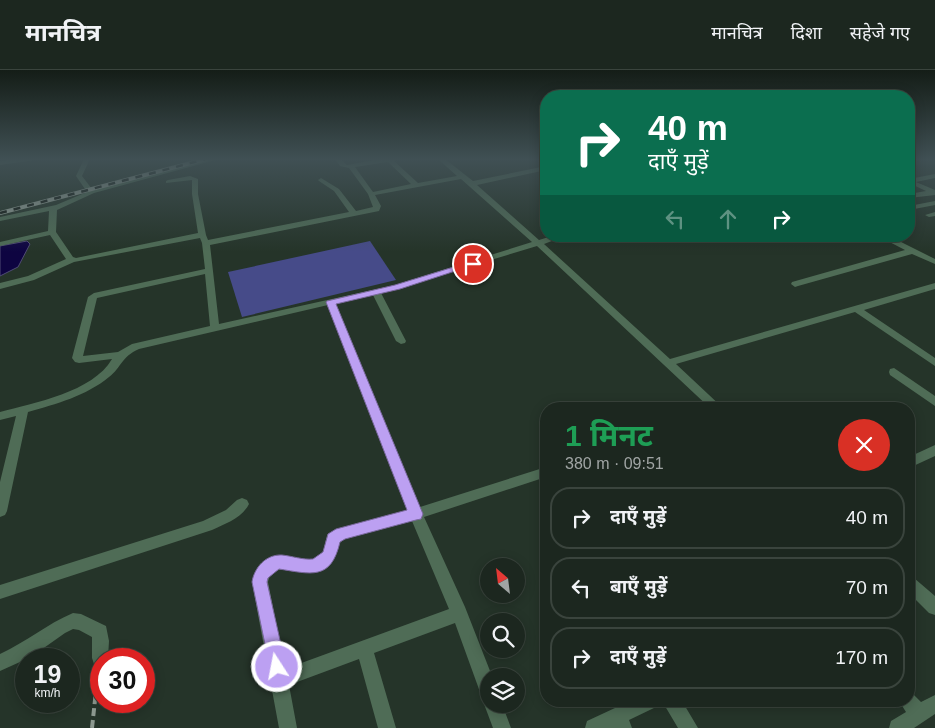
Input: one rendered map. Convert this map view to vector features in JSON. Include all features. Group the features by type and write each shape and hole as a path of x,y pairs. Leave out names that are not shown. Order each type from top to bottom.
{"street":[{"path":"0,219 56,207 99,190"},
{"path":"195,190 209,271 215,328"},
{"path":"337,190 354,213"},
{"path":"0,286 31,278 72,260 378,208 368,190"},
{"path":"371,194 392,190"},
{"path":"478,190 538,242 711,402"},
{"path":"915,195 934,192"},
{"path":"915,207 935,203"},
{"path":"56,207 52,213 52,232 72,260"},
{"path":"0,244 52,232"},
{"path":"209,271 94,296 91,299 77,358 86,361 119,355 136,346 376,292 457,270 538,242"},
{"path":"894,242 935,262"},
{"path":"795,284 912,251"},
{"path":"669,363 858,310 935,286"},
{"path":"376,292 401,341"},
{"path":"330,302 416,514 459,613 480,668"},
{"path":"858,310 935,363"},
{"path":"0,416 89,386 112,369 119,355"},
{"path":"894,372 935,402"},
{"path":"0,511 23,409"},
{"path":"915,460 935,450"},
{"path":"288,728 260,582 261,574 271,565 279,562 309,567 316,566 329,556 333,538 341,534 416,514 540,474"},
{"path":"0,592 207,526 231,514 242,504"},
{"path":"915,589 935,608"},
{"path":"279,680 459,613"},
{"path":"0,663 25,651 59,627 72,622 81,622 100,632 101,648"},
{"path":"364,648 387,728"},
{"path":"898,728 921,706"},
{"path":"594,728 620,722 641,707"},
{"path":"675,707 689,728"},
{"path":"496,713 502,728"}],"path":[{"path":"92,728 94,713"}],"shaded area":[{"path":"27,241 30,244 18,267 0,276 0,246"},
{"path":"370,241 396,280 242,317 228,272"}],"railway":[{"path":"0,213 89,190"}],"route":[{"path":"277,667 260,582 261,574 271,565 279,562 309,567 316,566 325,561 329,556 333,538 341,534 416,514 330,302 397,287 473,264"}]}
